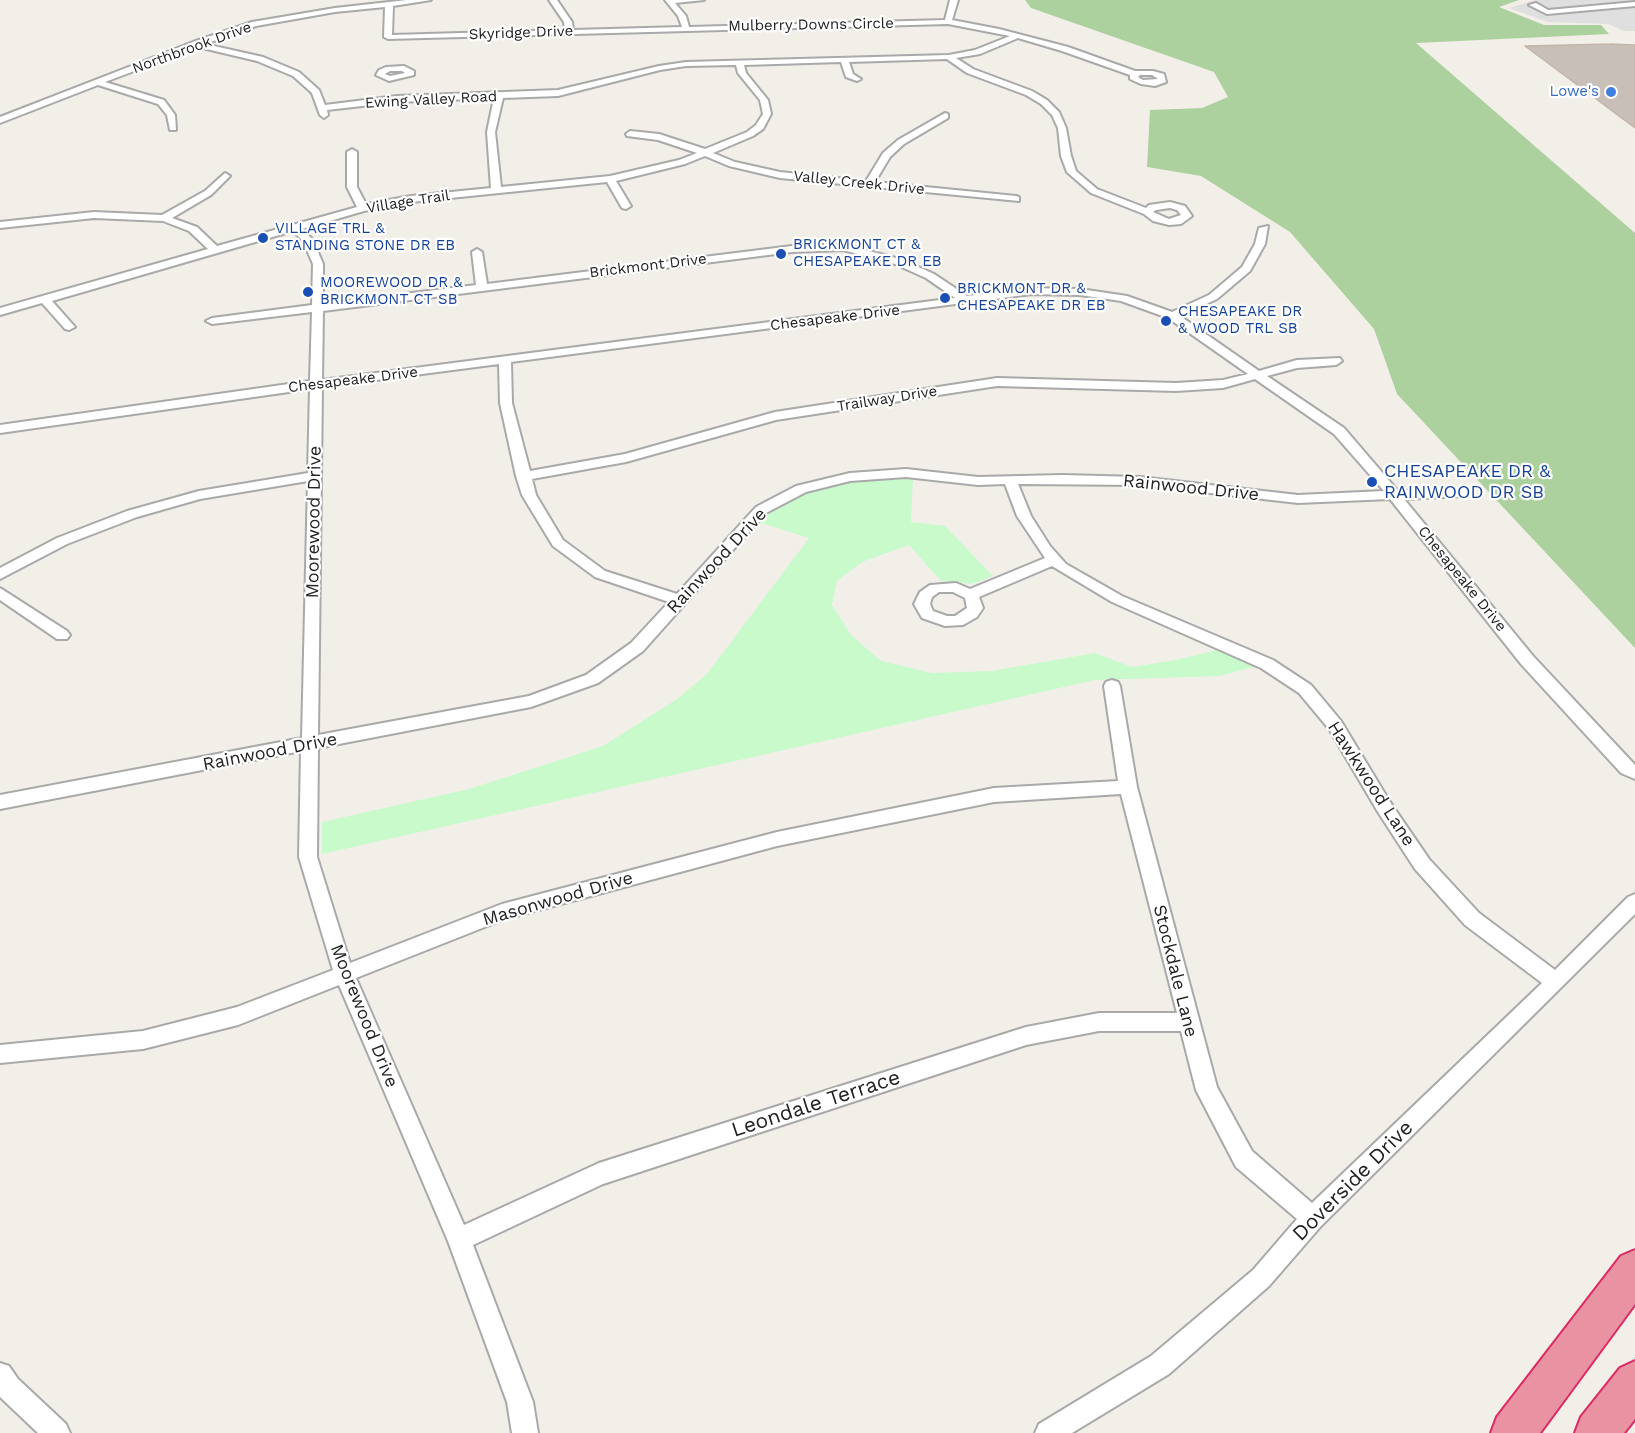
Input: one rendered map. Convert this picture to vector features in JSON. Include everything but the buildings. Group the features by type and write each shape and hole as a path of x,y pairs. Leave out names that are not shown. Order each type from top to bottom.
{"highway":[{"path":"1513,1433 1635,1270"},
{"path":"1597,1433 1635,1383"}],"street":[{"name":"Northbrook Drive","path":"0,120 226,33 286,18 427,0"},
{"path":"553,0 568,22 569,32"},
{"path":"669,1 699,0"},
{"path":"948,22 954,0"},
{"path":"669,1 682,16 686,28"},
{"path":"1533,5 1554,17 1569,16 1566,11 1635,4"},
{"name":"Skyridge Drive","path":"389,5 388,37 686,28"},
{"name":"Mulberry Downs Circle","path":"686,28 948,22 1017,36 1089,56 1135,74"},
{"name":"Ewing Valley Road","path":"196,44 260,59 296,74 316,92 322,112 397,99 541,94 580,89 659,68 740,63 949,57 977,52 1017,36"},
{"path":"949,57 970,71 1029,93 1044,102 1056,114 1062,128 1066,156 1072,172 1094,191 1148,212"},
{"path":"844,60 849,75 856,79"},
{"name":"Village Trail","path":"0,312 363,208 411,199 610,179 682,162 750,134 760,127 767,114 764,100 742,73 740,63"},
{"path":"393,79 397,99"},
{"path":"99,83 161,102 171,115 173,128"},
{"path":"496,191 491,132 499,96"},
{"path":"869,184 886,155 901,142 945,116"},
{"name":"Valley Creek Drive","path":"630,134 659,137 732,164 780,175 1016,199"},
{"path":"352,152 352,187 363,208"},
{"path":"164,218 208,193 225,176"},
{"path":"610,179 626,206"},
{"path":"0,225 94,215 164,218 193,229 215,250"},
{"name":"Moorewood Drive","path":"294,227 308,240 318,264 308,857 344,974 459,1239 520,1402 525,1433"},
{"path":"1172,316 1213,297 1246,269 1260,244 1264,228"},
{"name":"Brickmont Drive","path":"212,321 792,249 843,247 899,262 930,276 967,301"},
{"path":"477,252 482,287"},
{"name":"Chesapeake Drive","path":"0,429 317,384 1032,291 1058,290 1123,298 1172,316 1339,431 1395,496 1527,660 1627,768 1635,773"},
{"path":"45,300 69,327"},
{"path":"505,361 506,403 529,495 558,543 600,574 679,600"},
{"name":"Trailway Drive","path":"524,476 626,458 775,416 997,382 1176,387 1223,384 1297,364 1336,362"},
{"name":"Rainwood Drive","path":"0,802 531,702 592,679 637,647 761,510 801,489 850,477 906,473 978,481 1140,481 1298,499 1465,492"},
{"path":"0,574 62,541 132,514 199,495 314,476"},
{"name":"Hawkwood Lane","path":"1010,480 1024,516 1044,549 1061,567 1117,599 1267,664 1305,689 1335,724 1384,807 1422,864 1472,919 1556,982"},
{"path":"970,595 1054,560"},
{"path":"0,593 62,635"},
{"name":"Stockdale Lane","path":"1112,686 1128,787 1187,1022 1207,1090 1244,1159 1313,1218"},
{"name":"Masonwood Drive","path":"0,1054 143,1040 238,1016 502,912 777,839 994,795 1128,787"},
{"name":"Doverside Drive","path":"1048,1433 1160,1365 1261,1278 1313,1218 1635,902"},
{"name":"Leondale Terrace","path":"459,1239 599,1174 1026,1036 1099,1022 1187,1022"},
{"path":"0,1375 9,1388 57,1433"}],"shaded area":[{"path":"1536,0 1635,0 1635,31 1624,31 1608,24 1548,22 1509,8"}],"green space":[{"path":"1025,0 1519,0 1499,7 1544,25 1601,25 1609,34 1416,43 1635,233 1635,648 1397,394 1374,329 1290,232 1201,176 1147,167 1150,110 1202,108 1228,97 1214,72 1031,8"},
{"path":"913,478 911,522 945,526 993,576 972,584 941,581 909,545 862,562 837,581 832,605 851,635 881,661 932,673 991,671 1095,653 1132,667 1222,649 1257,666 1220,676 1095,680 322,854 322,822 469,789 603,746 677,699 707,674 809,538 758,522 763,514 810,490 848,480"}],"place":[{"name":"Lowe's","path":"1611,92"},
{"name":"VILLAGE TRL & STANDING STONE DR EB","path":"263,238"},
{"name":"BRICKMONT CT & CHESAPEAKE DR EB","path":"781,254"},
{"name":"MOOREWOOD DR & BRICKMONT CT SB","path":"308,292"},
{"name":"BRICKMONT DR & CHESAPEAKE DR EB","path":"945,298"},
{"name":"CHESAPEAKE DR & WOOD TRL SB","path":"1166,321"},
{"name":"CHESAPEAKE DR & RAINWOOD DR SB","path":"1372,482"}]}
